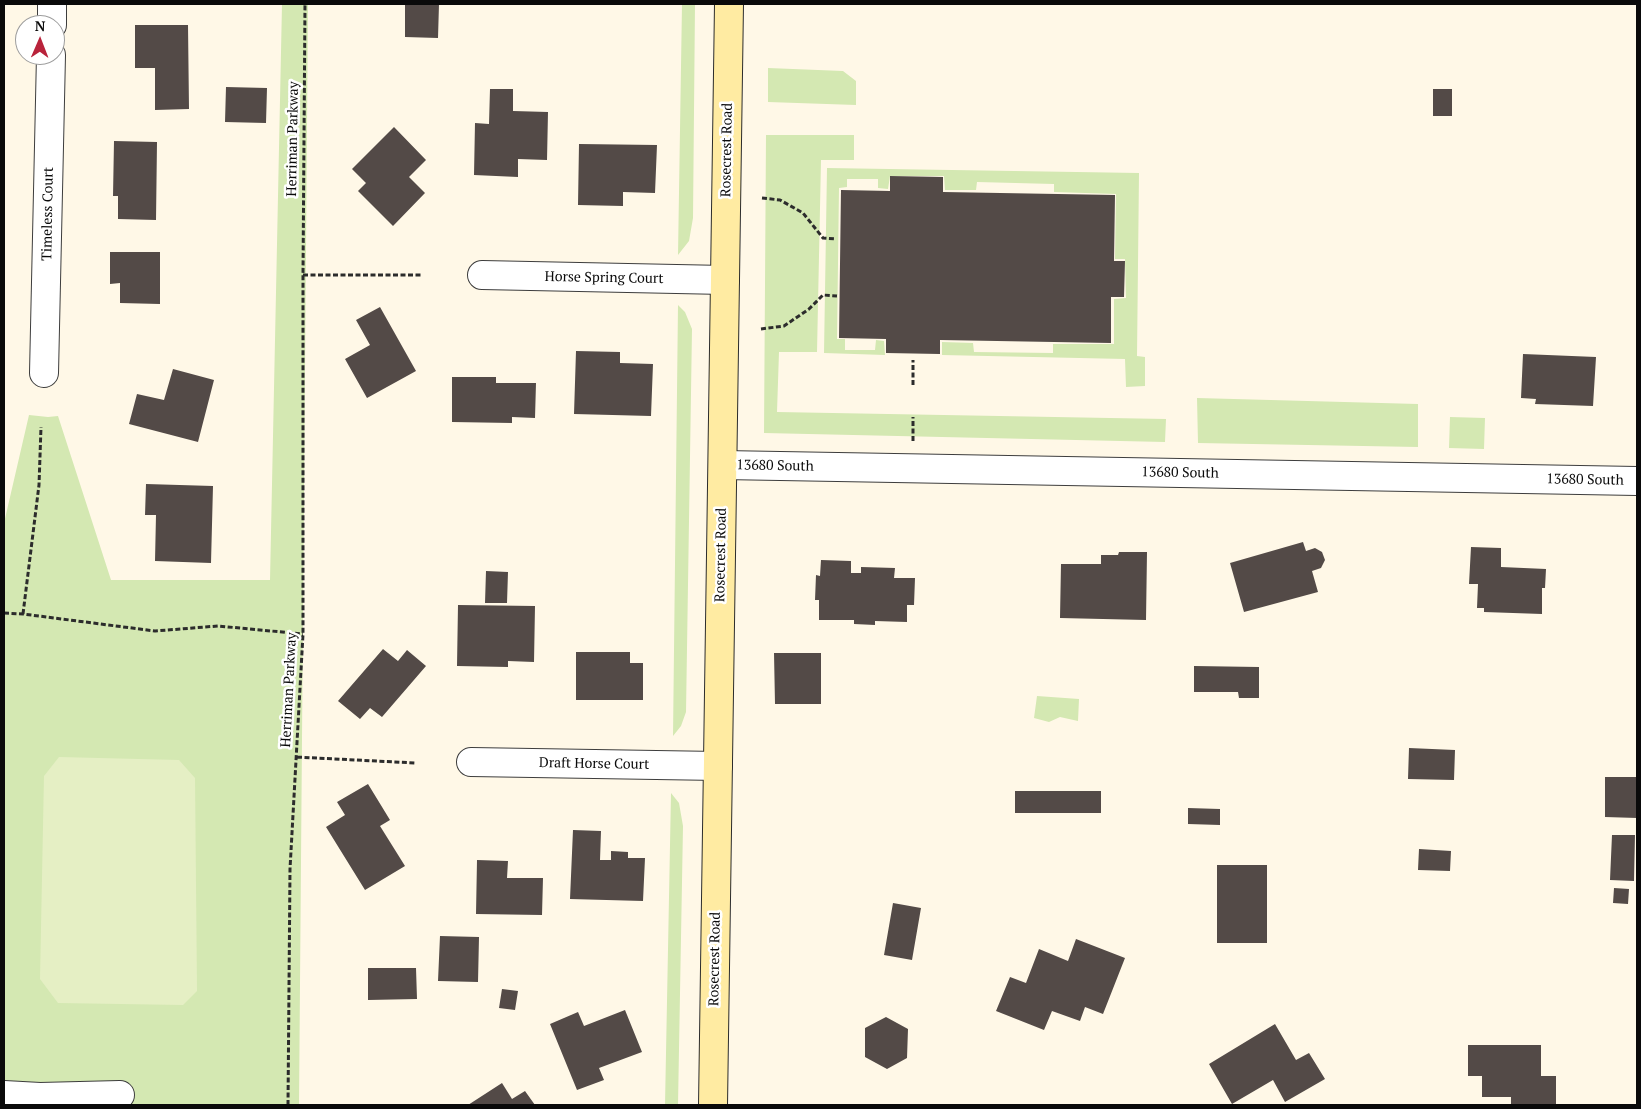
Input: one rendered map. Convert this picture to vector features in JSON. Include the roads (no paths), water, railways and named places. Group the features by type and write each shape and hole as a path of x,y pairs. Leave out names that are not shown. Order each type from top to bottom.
{"main road":[{"name":"Rosecrest Road","path":"713,1105 729,4"}],"street":[{"name":"Timeless Court","path":"44,373 51,65"},
{"name":"Horse Spring Court","path":"482,275 726,280"},
{"name":"13680 South","path":"723,465 1637,481"},
{"name":"Draft Horse Court","path":"471,762 718,766"},
{"path":"4,1095 40,1097 120,1095"}]}
